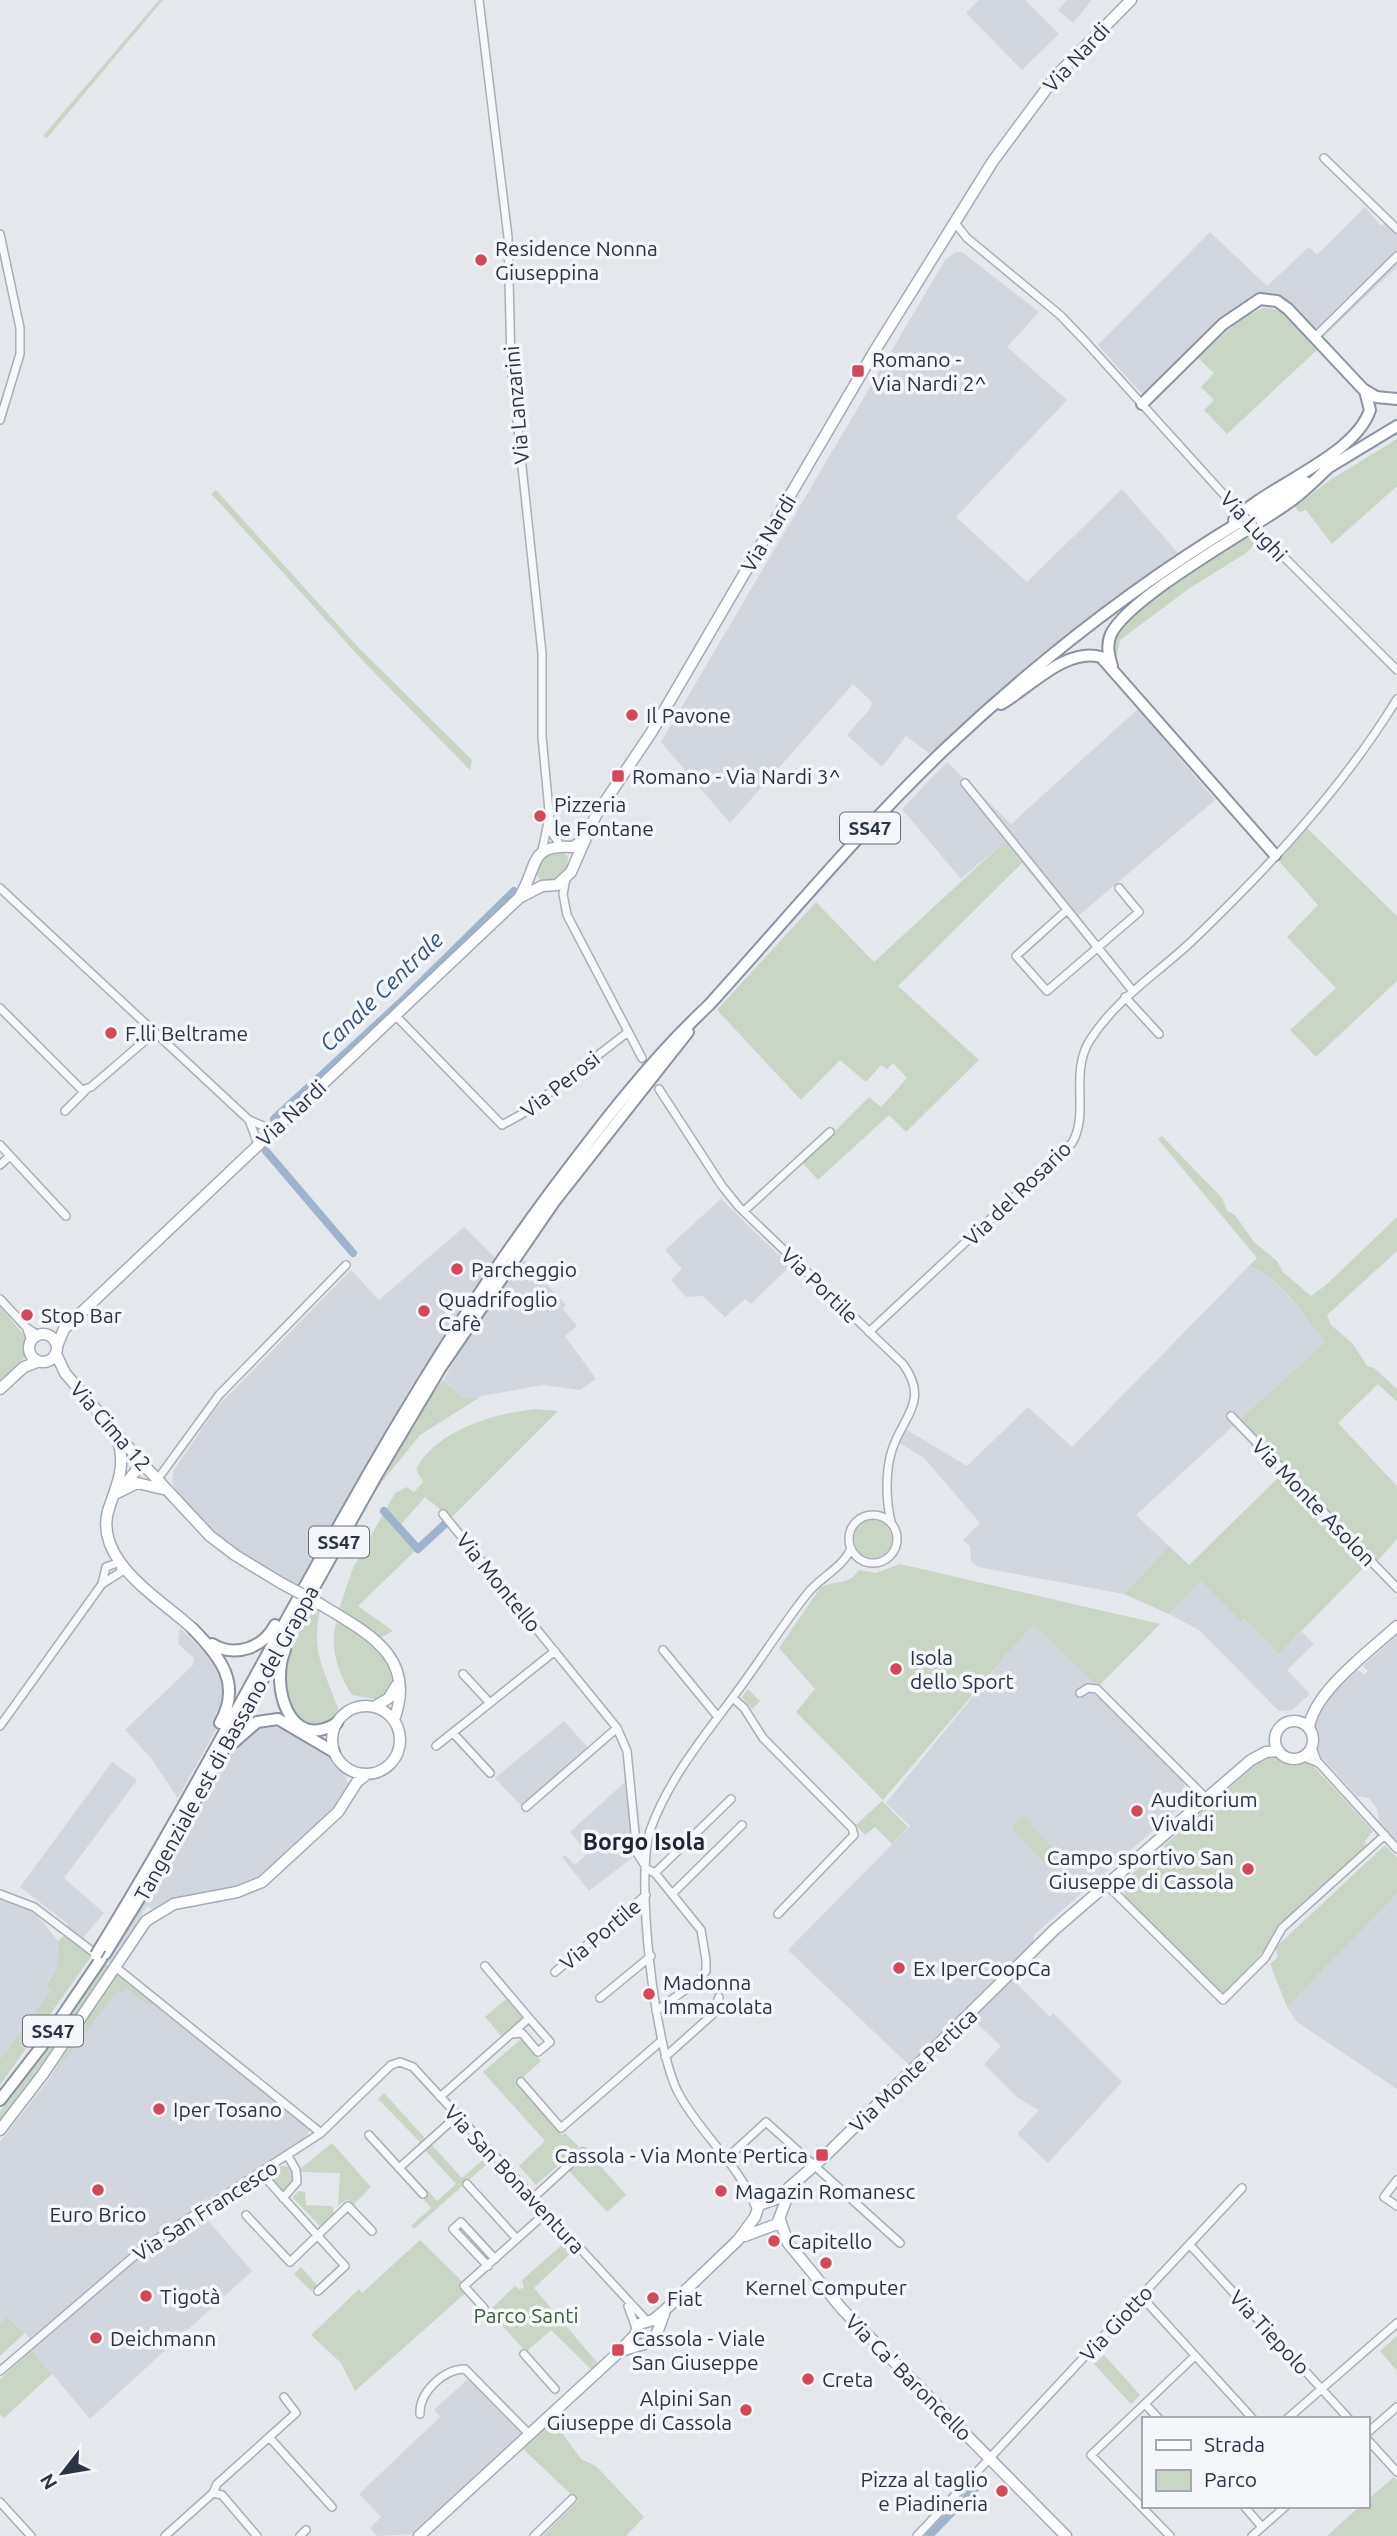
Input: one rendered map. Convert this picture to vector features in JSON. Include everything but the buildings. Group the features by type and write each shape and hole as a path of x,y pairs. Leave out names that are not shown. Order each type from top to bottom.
{"highway":[{"path":"1142,404 1223,324 1261,299 1277,301 1288,309 1363,388 1376,397 1397,398"},
{"path":"1219,535 1251,504 1356,434 1370,410 1363,388"},
{"name":"Tangenziale est di Bassano del Grappa","path":"0,2091 156,1871 359,1506 435,1376 513,1259 597,1146 709,1005 911,783 980,717 1095,620 1219,535 1397,426"},
{"path":"1112,666 1108,646 1110,635 1120,622 1166,584 1290,501 1329,467"},
{"path":"980,717 1068,661 1092,654 1112,666 1275,855"},
{"name":"Tangenziale est di Bassano del Grappa","path":"0,2100 41,2047 99,1953 357,1491 449,1338 530,1220 643,1075 678,1033 709,1005"},
{"name":"SS47","path":"193,1629 221,1649 246,1649 270,1634 336,1516 357,1491"},
{"name":"SS47","path":"337,1723 321,1731 302,1727 291,1716 280,1692 278,1674 282,1658 352,1528 359,1506"},
{"path":"166,1836 174,1807 226,1713 230,1698 229,1676 225,1667 193,1629"},
{"path":"156,1871 188,1822 228,1748 244,1730 257,1722 278,1719 334,1752"}],"main road":[{"name":"Via Nardi","path":"519,898 567,878 607,796 651,733 993,161 1032,105 1130,0"},
{"path":"542,851 582,843 589,835"},
{"path":"562,846 572,856 573,864"},
{"name":"Via Nardi","path":"64,1329 519,898 542,851"},
{"path":"532,872 535,880 545,887"},
{"path":"0,1389 24,1367 39,1337 64,1329"},
{"path":"24,1367 42,1362 57,1350 64,1329"},
{"path":"39,1337 57,1350 65,1373"},
{"path":"30,1353 65,1373"},
{"name":"Via Cima 12","path":"65,1373 166,1490 210,1536 234,1555 315,1601"},
{"path":"114,1430 123,1457 120,1478 107,1513 106,1535 111,1550 120,1562 193,1629"},
{"path":"120,1478 133,1465 142,1463"},
{"path":"115,1494 142,1463"},
{"path":"115,1494 140,1483 166,1490"},
{"path":"0,2130 43,2074 146,1921 174,1904 237,1892 262,1882 335,1816 367,1774 386,1768 399,1751 398,1730 394,1720 398,1683 392,1662 376,1638 315,1601"},
{"path":"1279,1751 1275,1740 1284,1723 1299,1721 1315,1710 1341,1678 1397,1626"},
{"path":"351,1792 345,1767 334,1752 332,1737 337,1723 356,1708 374,1707 389,1698 398,1683"},
{"path":"374,1707 394,1720"},
{"path":"1310,1728 1315,1710"},
{"path":"1266,1752 1279,1751 1292,1759 1304,1757 1312,1748 1313,1735 1310,1728 1299,1721"},
{"name":"Via Monte Pertica","path":"738,2240 756,2213 814,2167 1055,1930 1251,1760 1266,1752 1275,1740"},
{"path":"345,1767 367,1774"},
{"name":"Via Monte Pertica","path":"780,2216 792,2186"},
{"path":"419,2536 651,2324 738,2240 767,2228 780,2216 769,2201"},
{"name":"Via Ca' Baroncello","path":"756,2213 767,2228 788,2243 875,2344 1063,2535"},
{"name":"Via Ca' Baroncello","path":"780,2216 788,2243"},
{"path":"638,2335 656,2339 651,2324"}],"street":[{"name":"Via Lanzarini","path":"479,0 508,237 511,364 542,653 542,736 549,811 552,833 562,846"},
{"path":"1324,158 1397,229"},
{"name":"Via Lughi","path":"952,227 1060,315 1236,508 1397,670"},
{"path":"0,234 20,328 20,354 0,420"},
{"path":"1315,337 1397,256"},
{"name":"Via del Rosario","path":"869,1332 1072,1143 1077,1135 1080,1114 1078,1084 1081,1061 1089,1042 1125,997 1191,942 1321,805 1371,741 1397,699"},
{"path":"965,783 1132,990"},
{"name":"Via Lanzarini","path":"542,851 549,811"},
{"path":"565,908 563,894 567,878"},
{"path":"545,887 556,893 565,908 578,941 642,1058"},
{"path":"0,888 249,1120 273,1130"},
{"path":"1067,910 1016,956 1047,991 1139,912 1119,888"},
{"path":"1125,997 1159,1034"},
{"path":"0,1008 75,1086 86,1090"},
{"name":"Via Perosi","path":"395,1015 502,1125 522,1114 628,1032"},
{"path":"65,1111 155,1032"},
{"name":"Via Portile","path":"659,1089 722,1186 744,1211 903,1364 915,1386 912,1409 889,1459 888,1496 891,1522"},
{"path":"249,1120 258,1144"},
{"path":"744,1211 830,1132"},
{"path":"0,1145 66,1216"},
{"path":"0,1165 10,1156"},
{"path":"158,1479 219,1395 346,1265"},
{"path":"0,1299 39,1337"},
{"name":"Via Monte Asolon","path":"1231,1416 1397,1588"},
{"path":"874,1514 891,1522 898,1536 894,1552 878,1563 862,1561 850,1548 851,1528 862,1517 874,1514 886,1504 888,1496"},
{"name":"Via Montello","path":"443,1514 618,1728 627,1751 637,1853 645,1866"},
{"name":"Via Portile","path":"756,2213 747,2186 680,2096 660,2042 646,1895 648,1839 679,1772 806,1594 835,1568 850,1548"},
{"name":"Via Portile","path":"835,1568 862,1561"},
{"path":"0,1726 102,1584 121,1572 120,1562 106,1567 102,1584"},
{"path":"663,1650 718,1717"},
{"name":"Via Montello","path":"436,1746 555,1651"},
{"path":"463,1674 489,1702"},
{"path":"1080,1693 1088,1688 1097,1689 1208,1800"},
{"path":"733,1698 744,1708 763,1738 852,1828 854,1835 778,1914"},
{"path":"526,1807 618,1728"},
{"path":"454,1734 490,1773"},
{"path":"1312,1748 1319,1763 1397,1849"},
{"path":"1304,1757 1319,1763"},
{"path":"655,1873 731,1798"},
{"path":"634,1824 650,1830"},
{"path":"673,1893 742,1825"},
{"path":"635,1835 648,1839"},
{"path":"1107,1885 1223,2000 1265,1958 1282,1928 1385,1835"},
{"name":"Via Portile","path":"645,1866 673,1893 704,1939 706,1971 700,1979 656,2011"},
{"path":"0,1894 34,1907 99,1953"},
{"name":"Via Portile","path":"555,1972 646,1895"},
{"path":"600,1998 650,1956"},
{"path":"485,1966 550,2042 538,2052 522,2033 512,2034"},
{"path":"118,1969 321,2133"},
{"path":"665,2057 712,2015 719,1997"},
{"path":"440,2097 529,2018"},
{"path":"521,2082 561,2128 660,2042"},
{"name":"Via San Francesco","path":"0,2371 146,2246 321,2133 396,2062 404,2062 413,2067"},
{"name":"Via San Bonaventura","path":"413,2067 651,2324"},
{"path":"399,2168 457,2116"},
{"path":"727,2158 766,2122 900,2243"},
{"path":"369,2135 423,2194"},
{"path":"533,2198 583,2152"},
{"path":"283,2198 297,2182 296,2170 288,2156"},
{"path":"260,2172 345,2266 318,2291"},
{"path":"1397,2180 1384,2197 1397,2206"},
{"path":"467,2184 517,2239"},
{"name":"Via Portile","path":"747,2186 769,2201"},
{"name":"Via Giotto","path":"917,2536 1242,2188"},
{"path":"290,2262 348,2206 372,2231"},
{"path":"484,2308 464,2286 547,2213"},
{"path":"246,2216 296,2269"},
{"path":"488,2266 453,2229 461,2222 495,2259"},
{"name":"Via Tiepolo","path":"1190,2245 1347,2417"},
{"name":"Via San Bonaventura","path":"618,2291 638,2335"},
{"path":"1141,2296 1251,2417"},
{"path":"1289,2417 1397,2323"},
{"path":"524,2354 555,2389"},
{"path":"1142,2508 1090,2455 1195,2356"},
{"path":"420,2414 421,2401 432,2387 451,2373 465,2369 529,2434"},
{"path":"165,2536 214,2493 217,2484 296,2413 284,2397"},
{"path":"1144,2404 1157,2417"},
{"path":"1369,2431 1397,2407"},
{"path":"269,2437 332,2507"},
{"path":"1369,2441 1397,2472"},
{"path":"214,2493 222,2495 257,2536"},
{"path":"534,2536 572,2499"},
{"path":"0,2502 32,2536"},
{"path":"1142,2508 1170,2536"},
{"path":"1246,2508 1262,2527"},
{"path":"1252,2536 1284,2508"}],"shaded area":[{"path":"979,0 1025,0 1059,34 1022,70 966,13"},
{"path":"1067,0 1092,0 1073,23 1058,10"},
{"path":"1365,207 1381,226 1387,222 1397,231 1397,267 1320,340 1290,307 1252,301 1150,392 1145,393 1141,393 1098,345 1210,232 1267,286 1309,247 1317,255"},
{"path":"956,252 962,252 1039,312 1007,347 1067,400 956,517 1027,582 1122,489 1178,553 1042,653 930,754 906,736 882,767 847,735 870,709 872,702 853,684 730,823 661,742 945,260"},
{"path":"1138,709 1215,800 1071,922 1004,842 961,879 902,809 947,762 1011,824"},
{"path":"721,1199 790,1266 751,1304 745,1299 725,1317 703,1296 686,1297 671,1280 682,1269 665,1250"},
{"path":"464,1227 495,1258 489,1272 412,1385 296,1587 260,1568 215,1536 176,1492 172,1481 174,1470 216,1408 351,1270 379,1300"},
{"path":"524,1260 566,1305 563,1309 577,1326 565,1336 596,1379 580,1390 543,1385 465,1399 444,1380 463,1343 504,1282"},
{"path":"1249,1266 1264,1271 1326,1341 1136,1515 1169,1546 1124,1594 978,1567 971,1561 970,1546 963,1540 980,1523 924,1458 900,1443 907,1430 967,1466 1028,1407 1072,1447"},
{"path":"1201,1581 1240,1621 1244,1618 1279,1653 1302,1632 1314,1644 1287,1670 1310,1694 1292,1710 1279,1711 1199,1630 1169,1614"},
{"path":"1033,1623 1098,1687 1108,1707 1182,1779 1189,1799 1034,1935 1034,1941 1027,1948 1029,1951 911,2067 788,1950 910,1826 886,1803"},
{"path":"180,1628 219,1667 226,1689 220,1722 178,1798 151,1758 125,1730 193,1665 194,1658 178,1644"},
{"path":"1397,1635 1397,1845 1380,1826 1377,1809 1369,1798 1357,1796 1316,1751 1313,1726 1326,1699 1357,1669 1364,1675 1368,1671 1363,1666"},
{"path":"564,1721 590,1750 523,1808 495,1778"},
{"path":"267,1725 290,1731 329,1753 340,1763 349,1786 338,1808 269,1872 255,1881 240,1887 167,1903 154,1910 147,1906 112,1965 106,1961 180,1845 239,1740 256,1728"},
{"path":"112,1762 137,1780 64,1878 104,1913 81,1940 67,1929 68,1924 20,1887"},
{"path":"625,1782 637,1854 589,1891 562,1857 565,1855 575,1865 588,1853 570,1832"},
{"path":"1397,1894 1397,2089 1297,2022 1287,2007"},
{"path":"0,1898 27,1907 58,1941 57,1969 46,1984 52,1989 0,2059"},
{"path":"117,1971 306,2123 310,2130 306,2137 277,2158 195,2206 252,2271 90,2419 32,2350 36,2346 26,2334 8,2317 0,2324 0,2142 50,2078"},
{"path":"1012,1979 1050,2017 1053,2013 1122,2082 1048,2163 1017,2134 1039,2110 1018,2098 984,2064 1001,2046 971,2018"},
{"path":"470,2377 524,2436 415,2534 377,2536 370,2528 381,2517 359,2494 440,2417 434,2410"}],"green space":[{"path":"159,0 163,0 47,138 43,136"},
{"path":"1263,308 1287,316 1319,348 1227,434 1204,410 1214,400 1201,387 1214,373 1198,358 1240,319"},
{"path":"1397,439 1397,486 1332,544 1306,510 1299,512 1295,507 1330,480"},
{"path":"216,490 358,647 472,760 470,770 364,662 211,494"},
{"path":"1252,533 1259,540 1246,553 1190,588 1120,640 1116,660 1122,675 1115,665 1111,650 1117,633 1150,601"},
{"path":"1307,828 1397,916 1397,981 1316,1057 1290,1030 1336,988 1287,937 1318,905 1278,860"},
{"path":"1004,842 1022,863 898,986 979,1060 906,1132 889,1115 818,1180 803,1163 869,1097 881,1107 907,1078 893,1063 887,1069 881,1065 866,1082 840,1060 801,1100 717,1010 816,902 874,962"},
{"path":"562,850 568,857 567,870 555,881 541,881 536,874 545,854"},
{"path":"1162,1136 1222,1198 1227,1211 1235,1215 1254,1242 1311,1296 1397,1217 1397,1251 1327,1315 1331,1325 1353,1344 1367,1366 1374,1368 1397,1389 1397,1402 1378,1384 1338,1423 1397,1486 1397,1539 1373,1566 1369,1562 1279,1654 1244,1618 1241,1622 1201,1581 1169,1614 1124,1594 1169,1546 1189,1565 1281,1475 1233,1426 1326,1341 1282,1289 1249,1266 1257,1258 1158,1139"},
{"path":"0,1306 28,1340 25,1357 0,1381"},
{"path":"443,1380 464,1398 480,1397 420,1435 369,1498 419,1411"},
{"path":"535,1409 558,1411 451,1518 425,1497 396,1530 417,1549 358,1606 393,1631 382,1637 338,1612 353,1568 395,1493 407,1487 414,1492 423,1482 416,1469 426,1455 438,1443 468,1426 502,1415"},
{"path":"873,1520 886,1526 892,1539 886,1552 873,1558 860,1552 854,1539 860,1526"},
{"name":"Isola dello Sport","path":"900,1564 1160,1624 1098,1687 1033,1624 883,1800 796,1712 815,1689 779,1648 820,1588 850,1579 859,1570 876,1573"},
{"path":"312,1606 320,1611 317,1626 318,1651 338,1709 330,1724 321,1729 296,1721 281,1683 288,1650"},
{"path":"337,1620 367,1639 386,1662 393,1686 381,1700 352,1695 347,1686 334,1649"},
{"path":"748,1689 760,1701 752,1709 742,1697"},
{"name":"Campo sportivo San Giuseppe di Cassola","path":"1269,1753 1281,1757 1286,1754 1296,1762 1306,1758 1373,1831 1365,1841 1366,1848 1263,1951 1221,1999 1124,1903 1125,1892 1119,1885"},
{"path":"882,1801 908,1827 892,1844 875,1827 865,1835 856,1825"},
{"path":"1024,1816 1064,1860 1052,1871 1011,1827"},
{"path":"1385,1845 1397,1858 1397,1894 1287,2007 1270,1964 1278,1957 1275,1948"},
{"path":"67,1933 93,1954 0,2085 0,2059 52,1989 46,1985 57,1969 58,1941"},
{"path":"105,1963 110,1967 54,2051 0,2124 0,2111 74,2011"},
{"path":"117,1971 156,2003 149,2006 127,1989 122,1993 118,1990 50,2078"},
{"path":"506,1999 522,2018 501,2036 485,2017"},
{"path":"522,2038 541,2061 518,2082 562,2135 565,2133 579,2147 536,2185 519,2166 545,2141 483,2072"},
{"path":"384,2093 424,2137 421,2143 378,2099"},
{"path":"332,2143 371,2187 353,2205 347,2199 338,2206 340,2173 300,2172 300,2169"},
{"path":"431,2144 462,2178 484,2159 488,2163 414,2229 411,2226 431,2208 421,2196 427,2190 437,2201 456,2184 425,2150"},
{"path":"591,2155 626,2195 607,2212 569,2171 585,2156"},
{"path":"283,2166 291,2170 295,2178 291,2186 283,2190 275,2186 271,2178 275,2170"},
{"path":"299,2191 305,2192 306,2205 332,2206 334,2213 321,2227 292,2197"},
{"path":"420,2240 470,2289 355,2391 341,2363 311,2335 359,2289 362,2293"},
{"name":"Parco Santi","path":"563,2244 571,2253 534,2288 600,2366 594,2372 551,2330 526,2352 489,2311 515,2286 524,2288 522,2280"},
{"path":"301,2267 317,2285 311,2291 294,2274"},
{"path":"7,2317 25,2333 0,2356 0,2324"},
{"path":"1397,2336 1397,2371 1380,2351"},
{"path":"32,2350 52,2374 4,2418 0,2415 0,2379"},
{"path":"1104,2355 1140,2395 1131,2404 1094,2364"},
{"path":"552,2419 581,2459 596,2466 644,2517 626,2536 542,2536 578,2501 522,2448"},
{"path":"1394,2477 1397,2480 1397,2536 1327,2536 1358,2508 1369,2508 1369,2498"}],"waterway":[{"name":"Canale Centrale","path":"274,1119 400,1003 514,891"},
{"name":"Canale Centrale","path":"266,1151 353,1253"},
{"name":"Canale Centrale","path":"384,1511 418,1549 446,1523"},
{"name":"Canale Centrale","path":"929,2536 984,2479"}],"tunnel":[{"path":"642,1058 659,1089"}],"place":[{"name":"Residence Nonna Giuseppina","path":"481,260"},
{"name":"Romano - Via Nardi 2^","path":"858,371"},
{"name":"Il Pavone","path":"632,715"},
{"name":"Romano - Via Nardi 3^","path":"618,776"},
{"name":"Pizzeria le Fontane","path":"540,816"},
{"name":"F.lli Beltrame","path":"111,1033"},
{"name":"Parcheggio","path":"457,1269"},
{"name":"Quadrifoglio Cafè","path":"424,1311"},
{"name":"Stop Bar","path":"27,1315"},
{"name":"Isola dello Sport","path":"896,1669"},
{"name":"Auditorium Vivaldi","path":"1137,1811"},
{"name":"Campo sportivo San Giuseppe di Cassola","path":"1248,1869"},
{"name":"Ex IperCoopCa","path":"899,1968"},
{"name":"Madonna Immacolata","path":"649,1994"},
{"name":"Iper Tosano","path":"159,2109"},
{"name":"Cassola - Via Monte Pertica","path":"822,2155"},
{"name":"Euro Brico","path":"98,2190"},
{"name":"Magazin Romanesc","path":"721,2191"},
{"name":"Capitello","path":"774,2241"},
{"name":"Kernel Computer","path":"826,2263"},
{"name":"Tigotà","path":"146,2296"},
{"name":"Fiat","path":"653,2298"},
{"name":"Deichmann","path":"96,2338"},
{"name":"Cassola - Viale San Giuseppe","path":"618,2350"},
{"name":"Creta","path":"808,2379"},
{"name":"Alpini San Giuseppe di Cassola","path":"746,2410"},
{"name":"Pizza al taglio e Piadineria","path":"1002,2491"}],"district":[{"name":"Borgo Isola","path":"644,1841"}]}
